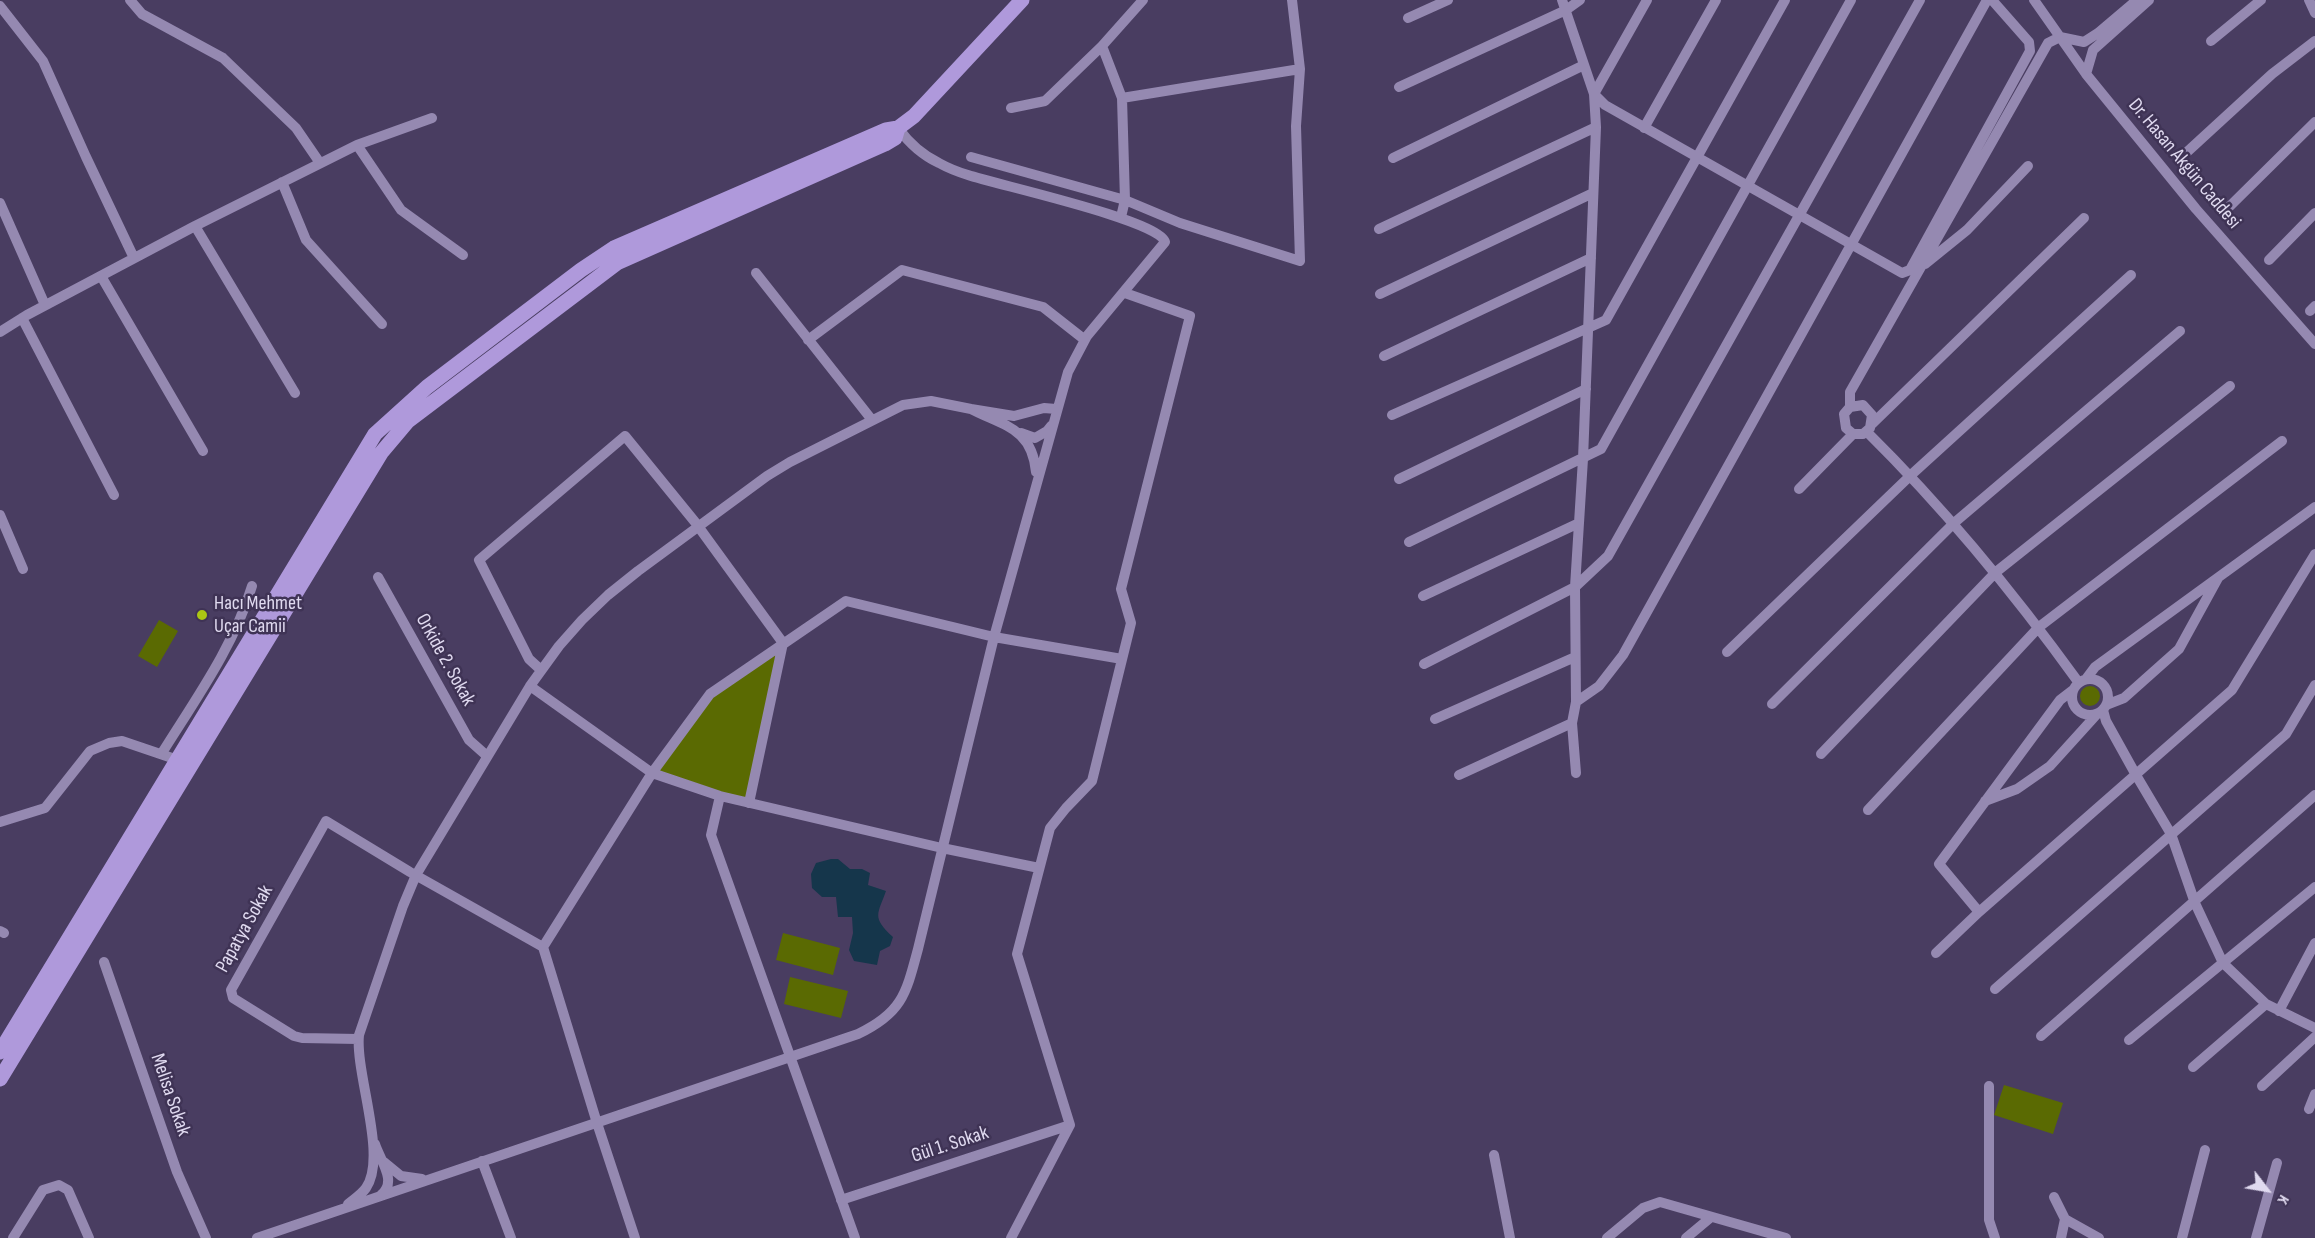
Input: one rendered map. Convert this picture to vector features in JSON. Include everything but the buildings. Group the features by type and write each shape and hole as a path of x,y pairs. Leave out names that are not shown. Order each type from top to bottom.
{"main road":[{"path":"0,1079 357,478 375,434 396,413 476,350 581,270 614,248 886,130 898,128 914,116 1022,0"},
{"path":"0,1052 178,760 357,478"}],"street":[{"path":"130,0 142,14 223,58 296,128 320,163"},
{"path":"1011,108 1045,101 1102,46 1143,0"},
{"path":"971,157 1125,200 1180,223 1300,261 1296,126 1300,69 1292,0"},
{"path":"1408,18 1448,0"},
{"path":"1400,87 1564,5 1580,0"},
{"path":"1594,94 1647,0"},
{"path":"1644,128 1716,0"},
{"path":"1392,415 1606,320 1785,0"},
{"path":"1409,542 1601,449 1851,0"},
{"path":"1424,664 1575,587 1608,556 1920,0"},
{"path":"1576,702 1599,686 1623,655 1987,0"},
{"path":"1594,94 1605,105 1644,128 1902,273 1910,270 2030,51 2029,42 1992,0"},
{"name":"Dr. Hasan Akgün Caddesi","path":"2034,0 2086,74 2196,209 2315,344"},
{"path":"1853,434 1845,428 1843,419 1850,407 1850,392 2039,55 2048,43 2060,37 2084,42 2137,0"},
{"path":"2086,74 2093,50 2150,0"},
{"path":"2211,41 2261,0"},
{"path":"2309,0 2315,13"},
{"path":"1564,5 1594,94 1596,127 1583,459 1575,587 1576,702 1572,723 1576,773"},
{"path":"0,6 43,61 134,258"},
{"path":"2187,152 2272,74 2315,41"},
{"path":"1102,46 1122,98 1125,200 1121,217"},
{"path":"1393,158 1584,65"},
{"path":"1122,98 1300,69"},
{"path":"0,332 45,305 320,163 357,145 432,118"},
{"path":"2228,208 2315,122"},
{"path":"1379,229 1596,127"},
{"path":"257,1238 858,1034 878,1024 895,1009 909,982 994,637 1036,479 1068,372 1085,340 1165,243 1161,236 1121,217 968,176 936,162 909,144 898,128"},
{"path":"357,145 401,210 463,255"},
{"path":"1920,268 1967,230 2028,166"},
{"path":"282,182 306,240 382,324"},
{"path":"1380,294 1593,193"},
{"path":"0,203 45,305"},
{"path":"2269,260 2315,213"},
{"path":"1799,489 1853,434 1870,428 2084,218"},
{"path":"195,226 295,393"},
{"path":"1384,356 1591,258"},
{"path":"808,339 902,270 1043,307 1085,340"},
{"path":"756,273 872,420"},
{"path":"1727,652 1911,475 2131,274"},
{"path":"101,276 202,451"},
{"path":"1011,1238 1070,1125 1017,954 1050,828 1092,781 1131,623 1121,589 1190,316 1125,292"},
{"path":"22,318 114,495"},
{"path":"1772,704 1954,523 2180,331"},
{"path":"1821,754 1996,572 2230,386"},
{"path":"1399,479 1586,389"},
{"path":"341,1209 367,1187 373,1164 358,1039 366,1008 416,875 530,686 582,620 608,595 767,476 903,405 931,401 1014,416 1044,408 1056,409"},
{"path":"1850,407 1858,404 1867,407 1872,415 1870,428 1996,572 2080,684"},
{"path":"971,409 1035,438 1047,431 1052,424"},
{"path":"1018,432 1028,443 1034,457 1036,479"},
{"path":"541,670 529,659 479,560 625,436 698,526 783,643 749,803"},
{"path":"1868,810 2039,627 2282,441"},
{"path":"1979,912 1939,864 2060,700 2095,668 2315,507"},
{"path":"0,515 23,569"},
{"path":"1423,596 1579,523"},
{"path":"1936,953 1979,912 2232,690 2315,554"},
{"path":"2080,684 2073,702 2076,708 2086,714 2124,698 2179,649 2220,575"},
{"name":"Orkide 2. Sokak","path":"378,577 469,740 487,756"},
{"path":"162,753 219,662 246,607 252,586"},
{"path":"543,947 652,773 710,694 846,601 994,637 1122,659"},
{"path":"1435,719 1575,657"},
{"path":"1985,801 2017,789 2050,766 2102,709 2108,699 2106,688 2098,681 2080,684"},
{"path":"1995,989 2286,734 2315,685"},
{"path":"530,686 652,773 720,796 942,848 1039,868"},
{"path":"2102,709 2106,721 2171,834 2195,903 2223,963 2266,1004 2315,1028"},
{"path":"1460,775 1572,723"},
{"path":"0,822 45,808 90,751 109,743 122,741 178,760"},
{"path":"2041,1036 2195,903 2315,795"},
{"path":"720,796 711,835 855,1238"},
{"name":"Papatya Sokak","path":"358,1039 294,1036 233,998 231,990 326,821 416,875"},
{"path":"416,875 543,947 635,1238"},
{"path":"2129,1040 2315,887"},
{"path":"2279,1011 2315,944"},
{"name":"Melisa Sokak","path":"105,962 177,1172 206,1238"},
{"path":"2193,1067 2266,1004"},
{"path":"2262,1086 2315,1037"},
{"path":"1989,1086 1989,1220 1995,1238"},
{"path":"2309,1109 2315,1094"},
{"name":"Gül 1. Sokak","path":"841,1200 1070,1125"},
{"path":"371,1133 389,1183 385,1192 380,1196"},
{"path":"2182,1238 2205,1150"},
{"path":"1494,1155 1510,1238"},
{"path":"381,1158 387,1166 401,1176 417,1179 432,1178"},
{"path":"482,1161 511,1238"},
{"path":"2256,1238 2277,1163"},
{"path":"13,1238 43,1190 59,1185 68,1190 89,1238"},
{"path":"2054,1197 2065,1219 2099,1238"},
{"path":"1607,1238 1643,1208 1660,1202 1757,1235 1786,1238"},
{"path":"1686,1238 1710,1218"},
{"path":"2061,1238 2065,1219"},
{"path":"291,1226 295,1238"}],"green space":[{"path":"159,620 178,631 157,667 138,656"},
{"path":"783,643 749,803 652,773 710,694"},
{"path":"2086,686 2094,686 2100,692 2100,700 2094,706 2086,706 2080,700 2080,692"},
{"path":"783,933 840,948 833,975 776,960"},
{"path":"790,977 848,991 841,1018 784,1004"},
{"path":"2004,1085 2063,1103 2053,1134 1994,1115"}],"water":[{"path":"838,859 850,869 862,869 870,873 868,885 886,891 878,915 882,925 893,937 890,946 880,951 877,965 854,961 849,950 853,933 852,917 838,917 836,897 822,897 812,888 811,874 816,863"}],"place":[{"name":"Hacı Mehmet Uçar Camii","path":"202,615"}]}
